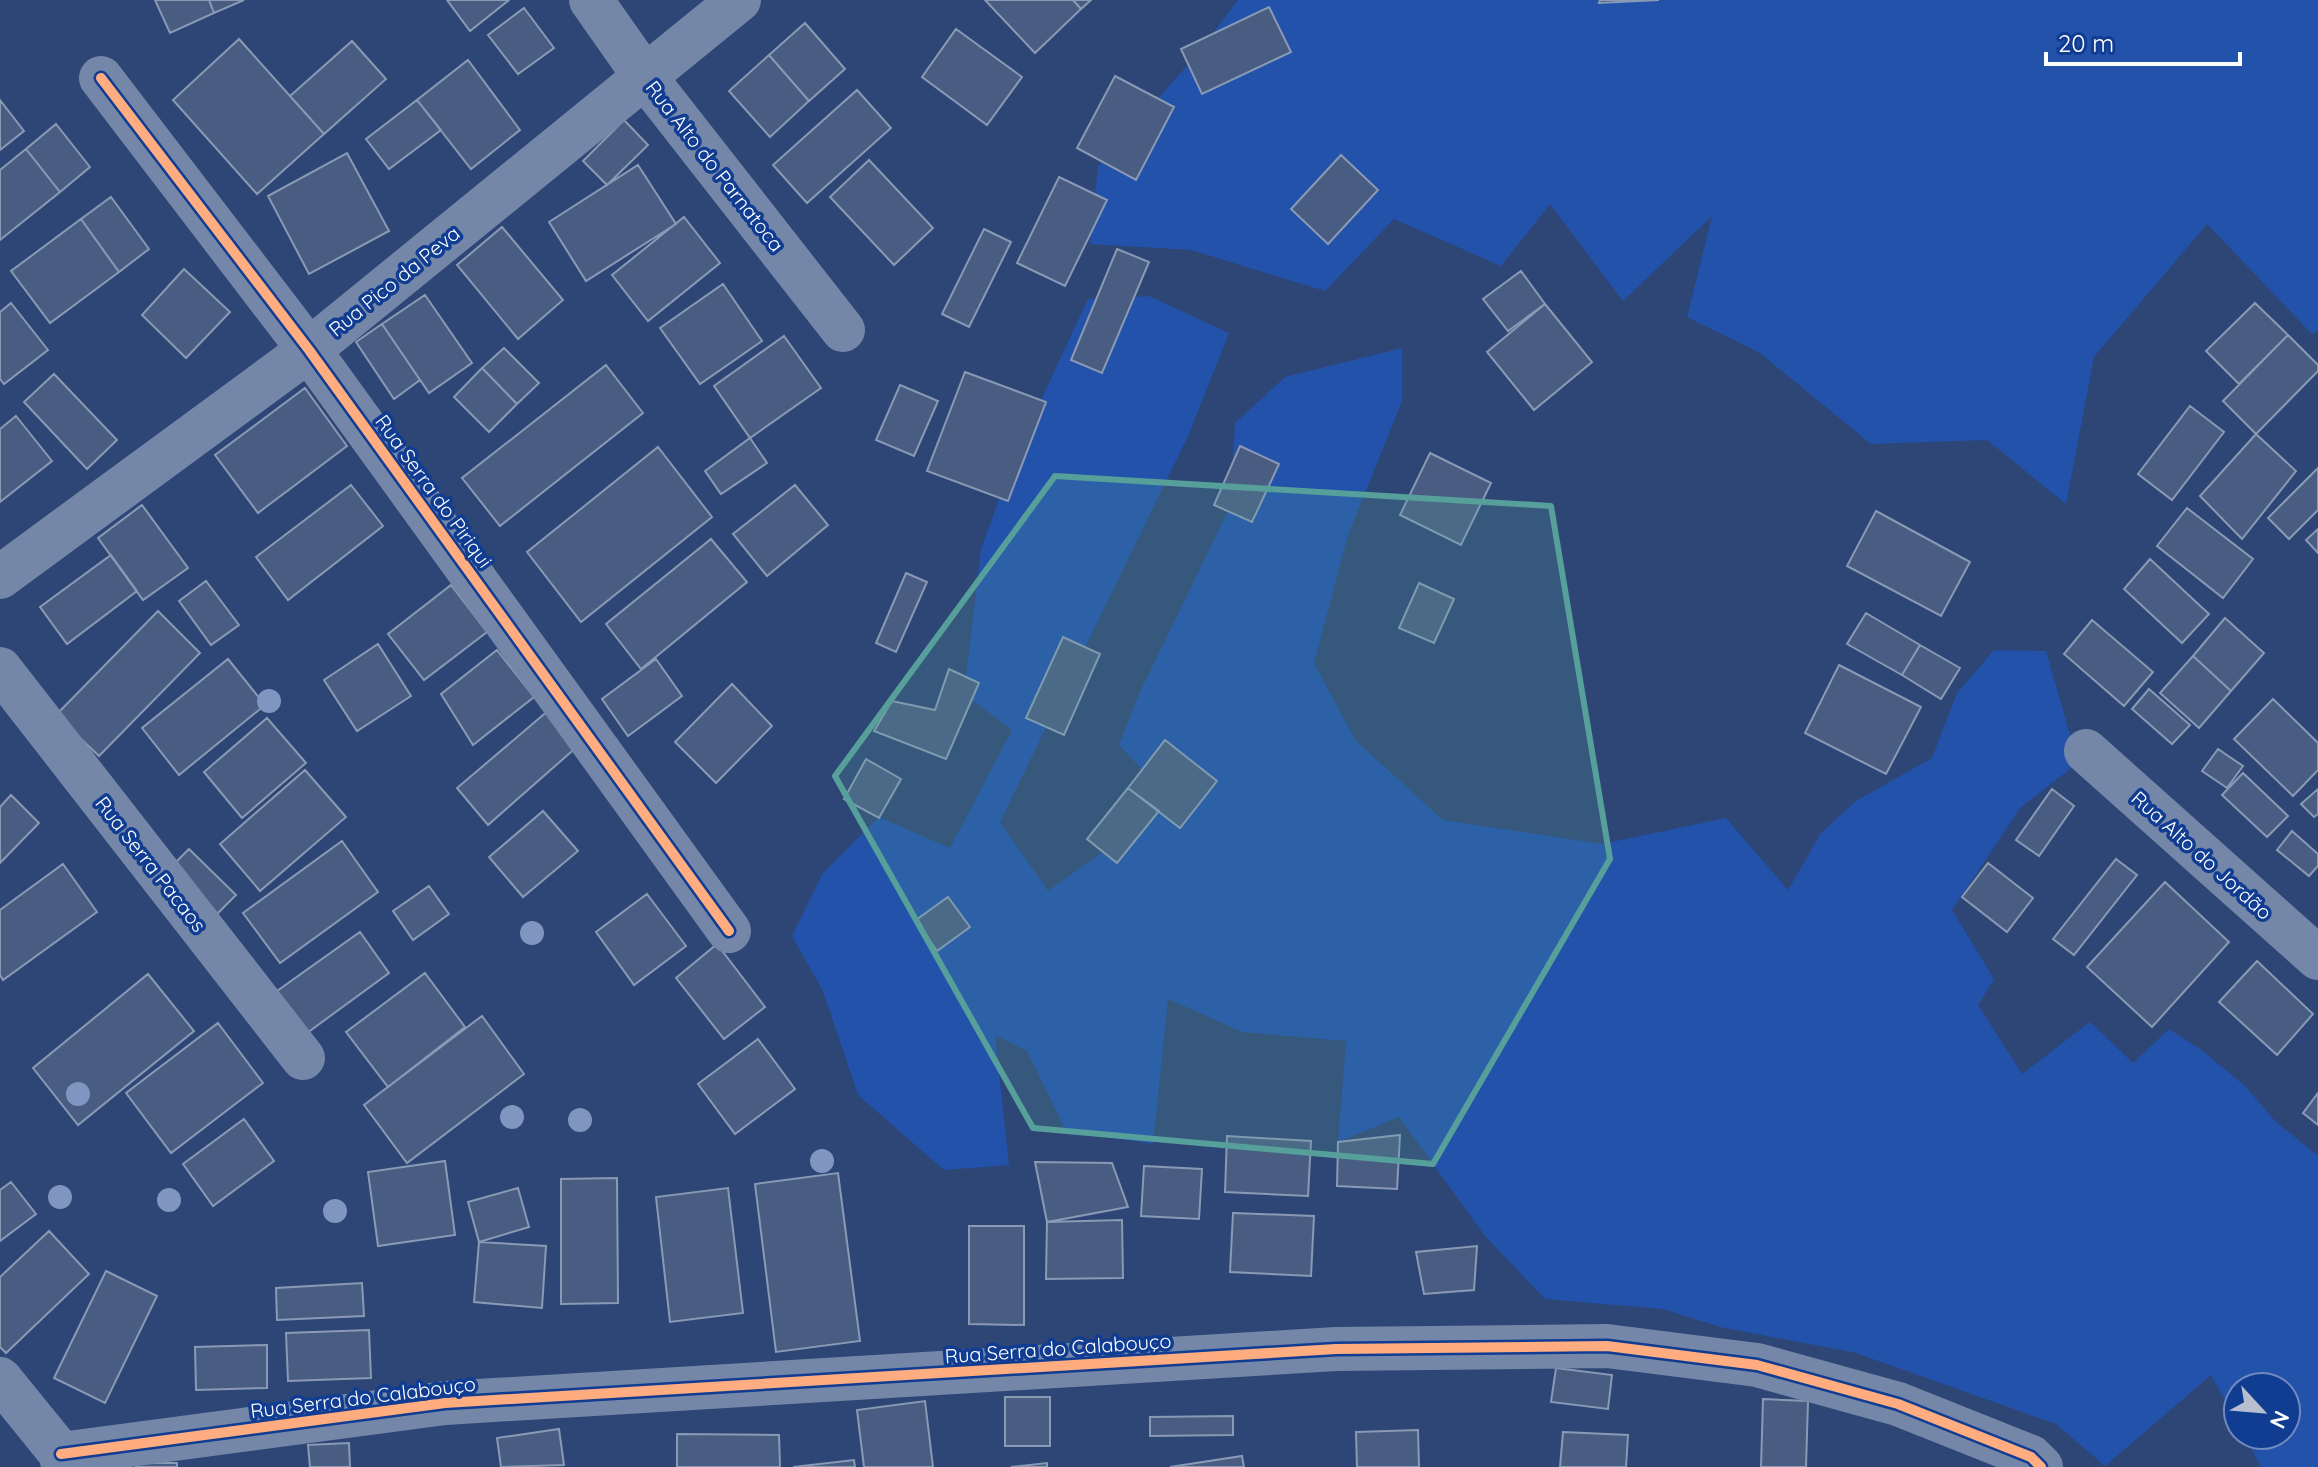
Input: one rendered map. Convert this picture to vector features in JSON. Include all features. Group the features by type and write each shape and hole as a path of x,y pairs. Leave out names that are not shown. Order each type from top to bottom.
{"street":[{"name":"Rua Alto do Parnatoca","path":"591,0 645,77 843,330"},
{"name":"Rua Pico da Peva","path":"0,577 309,350 739,0"},
{"name":"Rua Serra do Piriqui","path":"101,78 309,350 729,931"},
{"name":"Rua Serra Pacaos","path":"0,669 303,1058"},
{"name":"Rua Alto do Jordão","path":"2086,751 2318,958"},
{"name":"Rua Serra do Calabouço","path":"62,1460 445,1403 1336,1349 1607,1346 1757,1365 1898,1404 2031,1457 2041,1467"},
{"path":"0,1379 62,1460"}],"highlighted area":[{"path":"1055,476 1551,506 1610,859 1433,1164 1033,1128 835,776"}],"shaded area":[{"path":"1238,0 2318,0 2318,331 2312,334 2207,224 2094,357 2066,504 1987,440 1871,444 1760,353 1687,317 1712,216 1623,301 1550,204 1501,266 1394,219 1325,291 1191,250 1090,244 1098,166 1194,58"},
{"path":"1149,296 1229,333 1188,436 1000,822 1048,891 1110,847 1162,791 1119,745 1138,696 1230,507 1235,423 1285,377 1402,348 1402,401 1348,535 1314,663 1355,740 1443,820 1602,844 1726,818 1788,890 1821,833 1856,801 1932,758 1957,693 1994,650 2046,651 2078,763 2021,807 1952,910 1994,979 1978,1005 2022,1074 2090,1022 2133,1063 2169,1029 2204,1052 2246,1087 2276,1122 2318,1156 2318,1467 2261,1467 2252,1451 2302,1451 2302,1371 2222,1371 2222,1395 2211,1375 2105,1466 2056,1424 1856,1353 1720,1327 1663,1309 1545,1299 1485,1236 1399,1117 1338,1142 1346,1041 1242,1032 1168,999 1153,1144 1066,1131 1027,1051 995,1035 1009,1165 944,1170 858,1095 823,991 792,936 823,873 879,817 950,848 1012,730 964,694 981,549 1015,456 1088,299"}],"building":[{"path":"155,0 209,0 214,13 170,33"},
{"path":"209,0 244,0 214,13"},
{"path":"447,0 509,0 470,31"},
{"path":"985,0 1073,0 1081,9 1035,53"},
{"path":"1073,0 1091,0 1081,9"},
{"path":"1600,0 1659,0 1599,3"},
{"path":"1269,7 1291,52 1202,94 1181,49"},
{"path":"524,8 554,48 518,74 488,35"},
{"path":"805,23 845,69 809,101 769,55"},
{"path":"956,29 1022,77 987,125 922,77"},
{"path":"239,39 324,134 257,194 173,100"},
{"path":"352,41 386,79 324,134 290,96"},
{"path":"769,55 809,101 770,137 729,91"},
{"path":"468,60 520,130 471,169 417,100"},
{"path":"1115,76 1174,107 1136,180 1077,148"},
{"path":"857,90 891,128 807,203 773,165"},
{"path":"0,100 24,131 0,150"},
{"path":"417,100 441,130 389,169 366,139"},
{"path":"624,120 648,145 607,185 583,161"},
{"path":"56,124 90,167 60,192 26,149"},
{"path":"26,149 60,192 0,240 0,170"},
{"path":"347,153 389,231 309,274 268,196"},
{"path":"1341,155 1378,190 1328,244 1291,209"},
{"path":"869,160 933,228 894,265 830,197"},
{"path":"638,165 676,224 586,281 549,222"},
{"path":"1059,177 1107,200 1065,286 1017,263"},
{"path":"111,197 149,249 119,272 81,219"},
{"path":"684,217 720,263 648,321 612,275"},
{"path":"81,219 119,272 50,323 11,271"},
{"path":"502,227 563,300 518,339 457,265"},
{"path":"984,229 1011,242 969,327 942,314"},
{"path":"1117,249 1149,262 1102,373 1071,360"},
{"path":"184,269 230,312 186,358 142,315"},
{"path":"1521,271 1545,304 1508,331 1483,299"},
{"path":"723,284 762,341 700,384 660,328"},
{"path":"425,295 472,363 429,393 382,324"},
{"path":"11,303 48,350 4,384 0,379 0,312"},
{"path":"2255,303 2288,335 2239,384 2206,351"},
{"path":"1545,304 1592,362 1534,410 1487,352"},
{"path":"382,324 420,380 394,399 356,342"},
{"path":"2288,335 2318,365 2318,371 2256,434 2223,401"},
{"path":"784,336 821,388 750,438 714,386"},
{"path":"504,348 539,383 517,404 482,368"},
{"path":"606,365 643,413 500,526 462,478"},
{"path":"482,368 517,404 489,432 454,397"},
{"path":"965,372 1046,402 1008,501 927,471"},
{"path":"54,374 117,440 87,469 24,402"},
{"path":"900,385 938,401 914,456 876,440"},
{"path":"305,388 347,446 258,513 215,455"},
{"path":"2190,406 2224,432 2172,500 2138,474"},
{"path":"16,416 52,461 0,502 0,429"},
{"path":"2256,434 2296,471 2242,539 2200,496"},
{"path":"750,438 767,463 721,494 705,471"},
{"path":"1240,446 1279,464 1252,522 1214,505"},
{"path":"658,447 712,517 581,622 527,552"},
{"path":"1430,453 1491,483 1461,545 1400,515"},
{"path":"2318,468 2318,510 2289,539 2268,518"},
{"path":"351,485 383,526 288,600 256,557"},
{"path":"795,485 828,525 767,576 733,534"},
{"path":"142,505 188,568 143,600 98,538"},
{"path":"2187,508 2253,559 2223,598 2157,546"},
{"path":"1876,511 1970,562 1941,616 1847,566"},
{"path":"2318,529 2318,553 2306,540"},
{"path":"711,539 747,582 641,669 606,624"},
{"path":"111,555 137,591 67,644 40,607"},
{"path":"2150,559 2209,614 2182,643 2124,589"},
{"path":"906,573 927,582 896,652 876,643"},
{"path":"206,581 239,625 211,645 179,601"},
{"path":"1419,583 1454,599 1434,643 1399,628"},
{"path":"451,585 487,632 424,680 388,634"},
{"path":"158,611 200,653 99,756 56,715"},
{"path":"1866,613 1920,645 1902,675 1847,644"},
{"path":"2225,618 2264,653 2231,691 2193,656"},
{"path":"2092,620 2153,672 2124,706 2064,654"},
{"path":"1063,637 1100,654 1064,735 1026,718"},
{"path":"378,644 411,696 357,731 324,680"},
{"path":"1920,645 1960,668 1941,699 1902,675"},
{"path":"497,650 534,697 473,745 441,694"},
{"path":"2193,656 2231,691 2199,728 2160,693"},
{"path":"228,659 265,705 179,775 142,728"},
{"path":"656,659 682,696 628,736 602,699"},
{"path":"1839,665 1921,707 1886,774 1805,733"},
{"path":"949,669 979,683 946,759 874,731 892,701 935,710"},
{"path":"732,684 772,726 716,783 675,742"},
{"path":"2149,689 2190,725 2172,744 2132,709"},
{"path":"2273,699 2318,743 2318,770 2293,796 2234,739"},
{"path":"549,710 579,745 488,825 457,788"},
{"path":"267,718 306,763 242,818 204,772"},
{"path":"1165,740 1217,781 1180,828 1128,788"},
{"path":"2218,749 2243,766 2227,788 2202,771"},
{"path":"866,759 901,779 879,818 844,799"},
{"path":"305,770 346,817 260,891 220,844"},
{"path":"2243,773 2288,816 2267,837 2222,795"},
{"path":"1128,788 1159,811 1117,863 1087,839"},
{"path":"2052,789 2074,806 2039,856 2016,840"},
{"path":"2318,789 2318,814 2314,817 2301,804"},
{"path":"11,795 39,823 0,863 0,807"},
{"path":"543,811 578,851 523,897 489,857"},
{"path":"2292,831 2318,854 2318,866 2309,876 2277,850"},
{"path":"342,841 378,892 280,963 243,913"},
{"path":"189,849 236,895 217,914 170,868"},
{"path":"2116,859 2137,875 2074,955 2053,939"},
{"path":"1988,863 2033,898 2007,932 1962,897"},
{"path":"63,864 97,912 3,980 0,975 0,910"},
{"path":"2165,882 2229,942 2152,1027 2087,967"},
{"path":"429,886 449,914 413,940 393,911"},
{"path":"647,894 686,946 634,985 596,932"},
{"path":"948,897 970,927 937,951 916,920"},
{"path":"360,932 389,973 307,1033 277,991"},
{"path":"717,944 765,1007 724,1039 676,978"},
{"path":"2257,961 2313,1014 2277,1055 2219,1002"},
{"path":"425,973 465,1027 388,1087 346,1032"},
{"path":"148,974 194,1031 78,1125 33,1068"},
{"path":"482,1016 524,1074 407,1163 364,1105"},
{"path":"218,1023 263,1083 171,1153 126,1093"},
{"path":"758,1039 795,1089 735,1134 698,1084"},
{"path":"2318,1093 2318,1125 2303,1113"},
{"path":"244,1119 274,1161 213,1206 183,1164"},
{"path":"1400,1135 1397,1189 1337,1186 1338,1142"},
{"path":"1227,1136 1311,1141 1308,1196 1225,1192"},
{"path":"445,1161 455,1235 378,1246 368,1172"},
{"path":"1035,1162 1112,1163 1128,1207 1047,1222"},
{"path":"1144,1166 1202,1169 1199,1219 1141,1216"},
{"path":"838,1173 860,1341 776,1352 755,1184"},
{"path":"617,1178 618,1303 561,1304 561,1179"},
{"path":"11,1182 36,1214 0,1241 0,1190"},
{"path":"518,1188 529,1227 479,1242 468,1202"},
{"path":"728,1188 743,1313 670,1322 656,1197"},
{"path":"1233,1213 1314,1216 1311,1276 1230,1272"},
{"path":"1122,1220 1123,1278 1046,1279 1047,1222"},
{"path":"969,1226 1024,1226 1024,1325 969,1324"},
{"path":"49,1231 89,1274 6,1353 0,1347 0,1277"},
{"path":"479,1242 546,1246 542,1308 474,1302"},
{"path":"1477,1246 1474,1290 1424,1294 1416,1252"},
{"path":"106,1271 157,1296 105,1403 54,1378"},
{"path":"362,1283 364,1316 277,1320 276,1288"},
{"path":"369,1330 371,1378 288,1381 286,1333"},
{"path":"267,1345 267,1388 196,1390 195,1347"},
{"path":"1556,1368 1612,1375 1608,1409 1551,1402"},
{"path":"1005,1397 1050,1397 1050,1446 1005,1446"},
{"path":"1763,1399 1808,1401 1806,1467 1761,1467"},
{"path":"925,1401 933,1467 864,1467 857,1410"},
{"path":"1233,1416 1233,1435 1150,1436 1150,1417"},
{"path":"559,1429 564,1465 501,1467 497,1438"},
{"path":"1418,1430 1419,1467 1357,1467 1356,1432"},
{"path":"1563,1432 1628,1435 1626,1467 1560,1467"},
{"path":"677,1434 779,1435 780,1467 677,1467"},
{"path":"349,1443 350,1467 310,1467 308,1445"},
{"path":"1242,1456 1244,1467 1170,1467"},
{"path":"854,1460 855,1467 793,1467"},
{"path":"136,1463 177,1463 177,1467 136,1467"},
{"path":"1047,1463 1047,1467 1011,1467"}],"cycle path":[{"path":"101,78 309,350 729,931"},
{"path":"61,1454 445,1403 1336,1349 1607,1346 1757,1365 1898,1404 2031,1457 2041,1467"}]}
